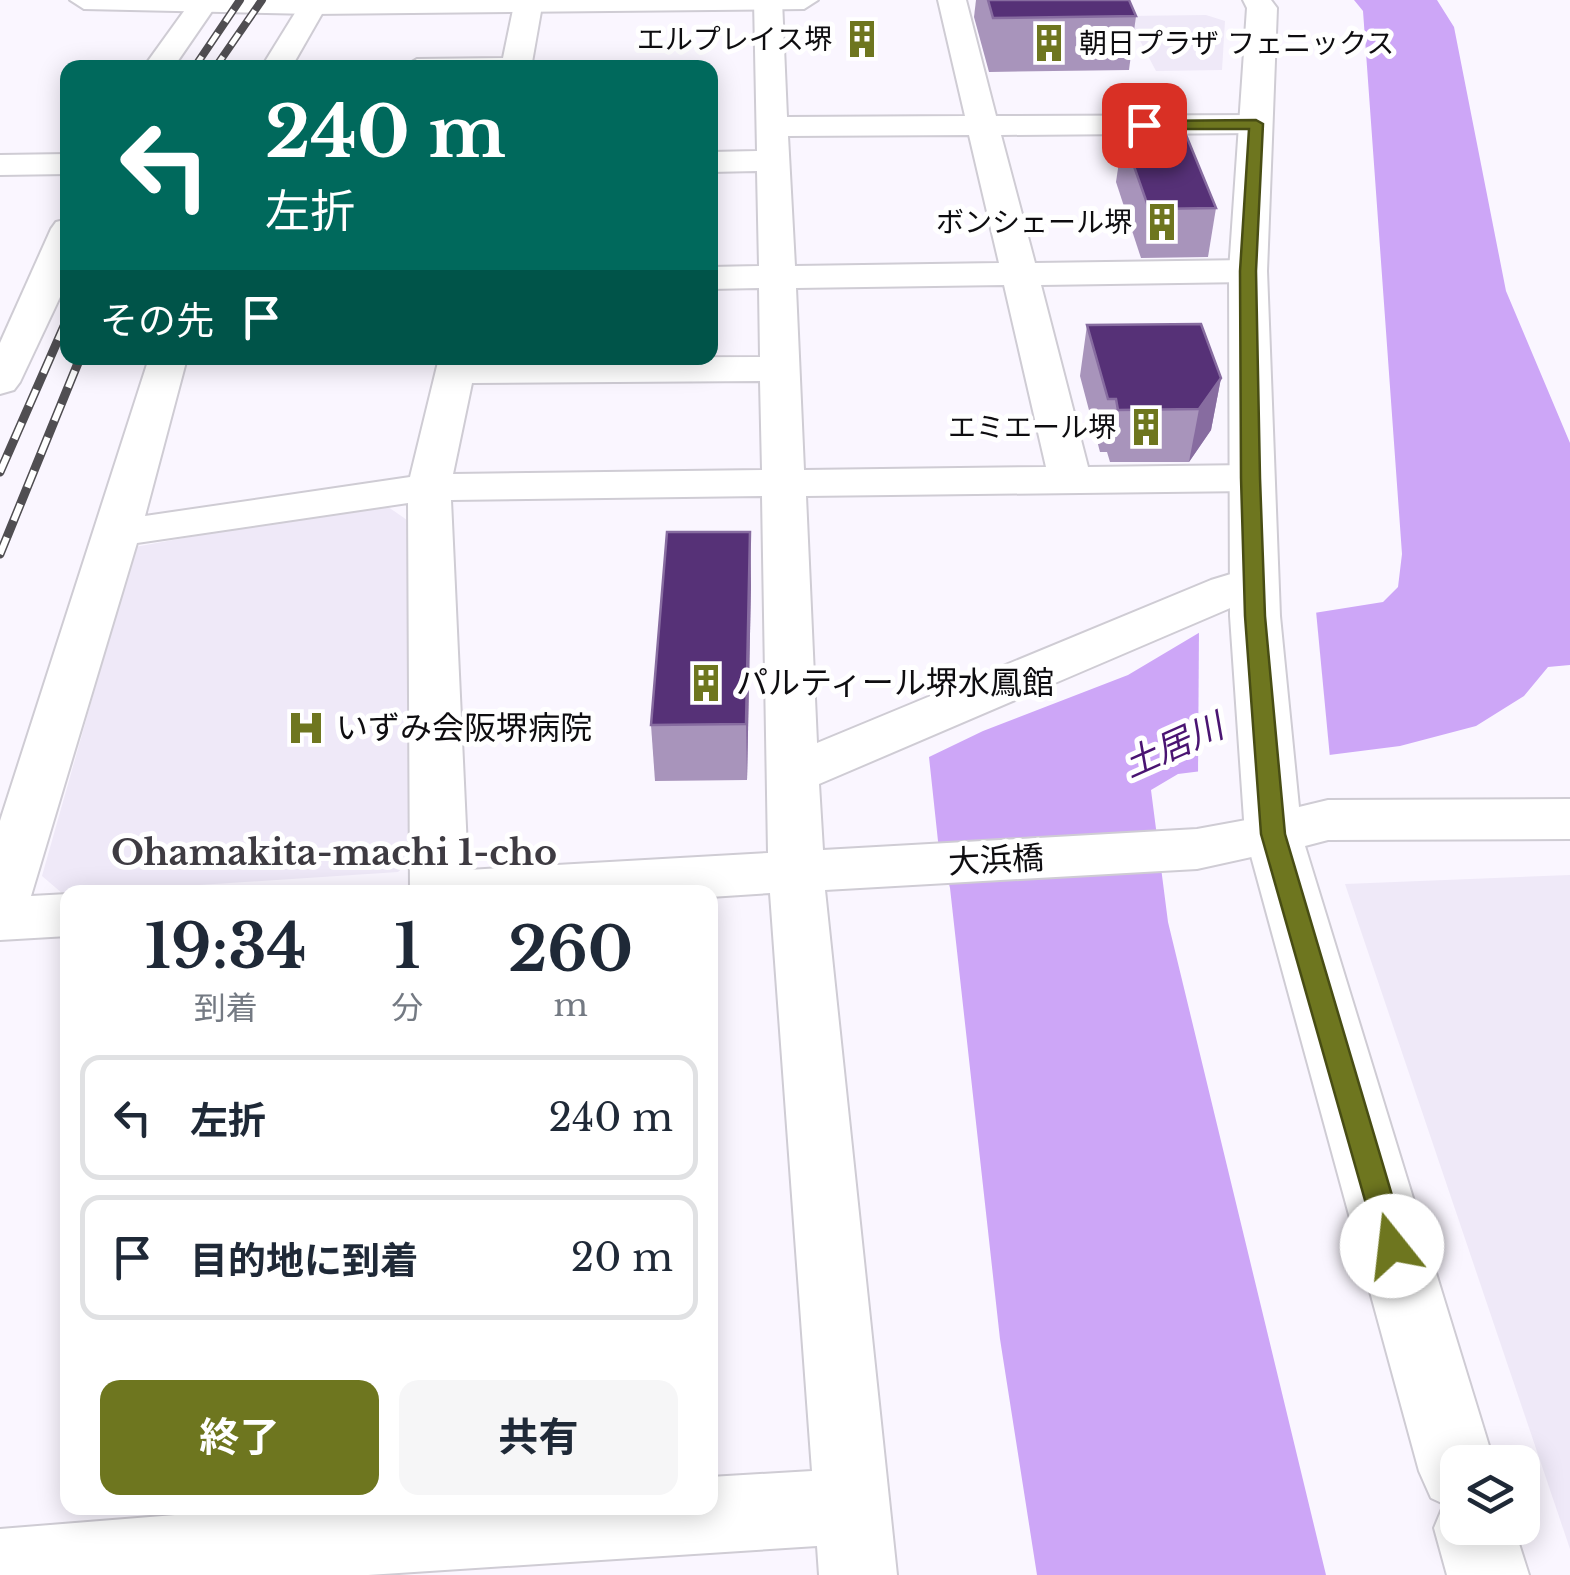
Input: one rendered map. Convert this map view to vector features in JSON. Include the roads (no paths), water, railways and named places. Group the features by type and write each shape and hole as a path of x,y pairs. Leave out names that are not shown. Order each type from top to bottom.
{"main road":[{"path":"84,0 203,4 804,0"},
{"path":"1257,0 1262,8 1248,271 1251,478 1254,598 1270,802 1451,1445"},
{"path":"1270,802 1328,820 1570,819"},
{"path":"1479,1545 1488,1575"}],"street":[{"path":"0,1568 377,1539 854,1541 796,872 768,0"},
{"path":"952,0 1002,217 1021,275 1070,478"},
{"path":"517,60 529,1"},
{"path":"164,60 203,4"},
{"path":"281,60 313,4"},
{"path":"718,160 772,144 984,126 1256,124"},
{"path":"0,165 60,164"},
{"path":"0,382 60,251"},
{"path":"718,278 1248,271"},
{"path":"0,905 118,532 166,365"},
{"path":"440,885 429,488 456,365"},
{"path":"520,365 778,369"},
{"path":"118,532 429,488 1251,478"},
{"path":"793,775 885,731 1048,669 1208,596 1254,598"},
{"name":"大浜橋","path":"565,885 1198,849 1270,802"},
{"path":"0,919 60,915"}],"water":[{"name":"土居川","path":"1354,0 1437,0 1454,27 1506,291 1570,443 1570,665 1548,667 1524,696 1476,726 1400,746 1178,774 1151,790 1168,922 1326,1575 1037,1575 1000,1339 950,888 938,841 929,757 983,731 1128,675 1202,631 1383,602 1398,587 1402,554 1363,11"}],"railway":[{"path":"199,60 240,0"},
{"path":"221,60 262,0"},
{"path":"0,472 60,335"},
{"path":"0,554 77,365"}],"place":[{"name":"エルプレイス堺","path":"862,39"},
{"name":"朝日プラザ フェニックス","path":"1049,43"},
{"name":"ボンシェール堺","path":"1162,222"},
{"name":"エミエール堺","path":"1146,427"},
{"name":"パルティール堺水鳳館","path":"706,683"},
{"name":"いずみ会阪堺病院","path":"306,728"}],"district":[{"name":"Ohamakita-machi 1-cho","path":"334,852"}]}
